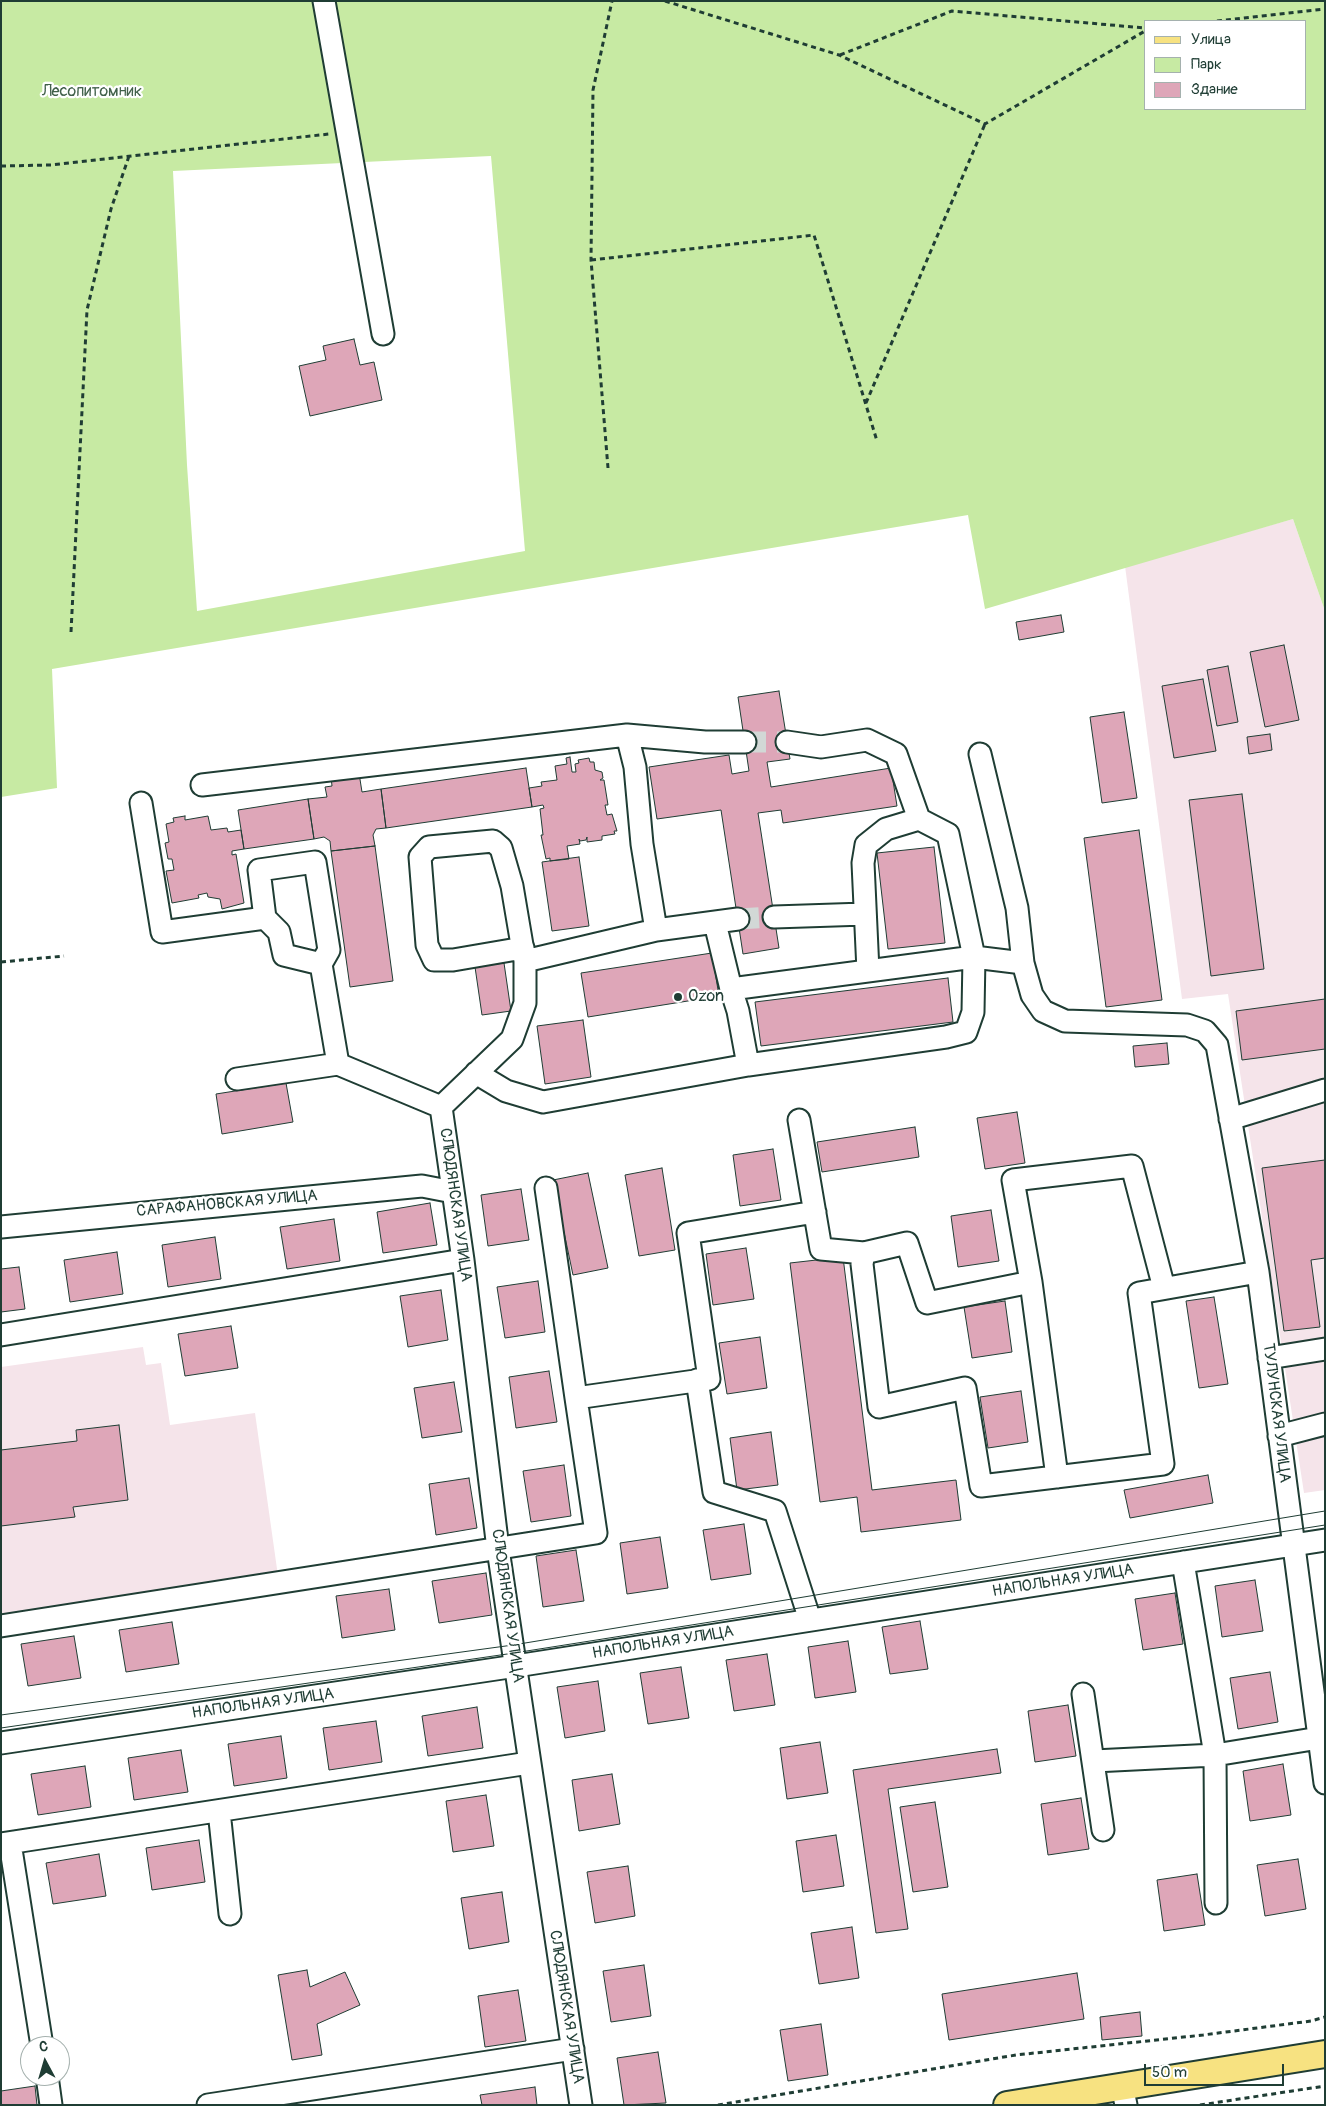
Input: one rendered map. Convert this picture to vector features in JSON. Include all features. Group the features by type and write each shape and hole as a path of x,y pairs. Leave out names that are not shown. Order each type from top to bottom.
{"main road":[{"path":"1007,2105 1124,2096 1325,2054"}],"street":[{"path":"324,1 383,334"},
{"path":"626,735 635,767 642,844 656,930"},
{"path":"202,785 626,735 705,742 745,742"},
{"path":"476,1072 506,1091 543,1102 748,1065 946,1037 966,1032 973,1012 974,957 948,834 919,819 896,754 867,740 821,747 787,742"},
{"path":"731,989 974,957 1023,963 1017,908 980,754"},
{"path":"141,803 162,932 264,918"},
{"path":"868,971 863,863 866,845 886,829 919,819"},
{"path":"237,1079 338,1064 441,1107 512,1039 525,1003 524,954 512,886 501,848 493,841 429,847 420,856 427,945 434,960 524,954 656,930 738,919"},
{"path":"321,964 284,955 279,932 264,918 259,870 316,862 330,950 321,964 338,1064"},
{"path":"774,917 866,914"},
{"path":"715,922 738,1012 748,1065"},
{"name":"ТУЛУНСКАЯ УЛИЦА","path":"1023,963 1032,995 1043,1011 1065,1021 1187,1025 1204,1031 1217,1045 1258,1272 1325,1783"},
{"path":"1230,1119 1325,1090"},
{"name":"СЛЮДЯНСКАЯ УЛИЦА","path":"441,1107 463,1260 498,1549 516,1666 528,1763 581,2105"},
{"path":"799,1120 821,1249 864,1253 907,1244 927,1303 1031,1282"},
{"path":"1057,1477 1031,1282 1013,1180 1132,1166 1164,1288"},
{"name":"САРАФАНОВСКАЯ УЛИЦА","path":"1,1227 422,1186 453,1192"},
{"path":"1,1626 596,1533 546,1188"},
{"path":"576,1398 709,1379 688,1233 815,1212"},
{"path":"864,1253 862,1264 878,1407 965,1388 981,1486 1163,1464 1139,1293 1258,1272"},
{"path":"1,1335 463,1260"},
{"path":"1269,1358 1325,1349"},
{"path":"697,1380 714,1492 775,1512 810,1620"},
{"path":"1279,1436 1325,1424"},
{"name":"НАПОЛЬНАЯ УЛИЦА","path":"1,1743 516,1666 1325,1540"},
{"path":"1183,1562 1215,1755 1216,1903"},
{"path":"1083,1694 1103,1830"},
{"path":"1094,1761 1215,1755 1319,1738"},
{"path":"40,2036 6,1843 528,1763"},
{"path":"219,1811 230,1914"},
{"path":"208,2105 257,2101 573,2049"},
{"path":"48,2086 51,2105"}],"path":[{"path":"608,468 591,260 593,90 612,1"},
{"path":"665,1 839,55 986,124"},
{"path":"1226,20 1325,9"},
{"path":"839,55 952,11 1144,30"},
{"path":"866,404 986,124 1144,31"},
{"path":"1,166 51,165 347,132"},
{"path":"71,632 87,310 112,209 129,156"},
{"path":"591,260 814,235 877,441"},
{"path":"1,962 64,956"},
{"path":"718,2105 1016,2055 1203,2035 1310,2021 1325,2017"},
{"path":"1200,2105 1325,2086"}],"shaded area":[{"path":"1293,519 1325,611 1325,1490 1304,1493 1228,994 1182,999 1125,566"},
{"path":"143,1347 146,1365 161,1363 170,1425 255,1413 278,1576 1,1614 1,1367"}],"green space":[{"name":"Лесопитомник","path":"1,1 1325,1 1325,611 1293,519 985,609 968,515 52,669 57,788 1,797","holes":["491,156 525,551 197,611 187,465 173,171"]}],"building":[{"path":"354,339 360,365 374,362 382,400 310,416 299,366 326,360 323,346"},
{"path":"1061,615 1064,632 1019,640 1016,622"},
{"path":"1284,645 1299,720 1265,727 1250,652"},
{"path":"1228,666 1238,722 1217,726 1207,670"},
{"path":"1203,679 1216,751 1174,758 1162,686"},
{"path":"779,691 790,759 767,762 771,787 891,768 897,806 783,823 781,810 758,813 779,948 743,954 721,810 657,819 649,767 729,755 732,774 749,771 738,697"},
{"path":"1124,712 1137,798 1102,803 1090,717"},
{"path":"1270,734 1272,750 1249,754 1247,737"},
{"path":"570,757 572,772 576,772 575,764 579,763 578,760 589,758 590,762 594,762 595,770 602,772 603,778 600,780 604,780 608,805 605,805 607,815 612,814 617,831 614,831 615,834 602,836 602,840 587,842 587,837 586,840 580,841 579,839 580,844 567,846 569,859 550,861 550,858 546,859 541,835 543,835 540,809 544,808 543,805 532,807 529,788 542,786 541,782 557,780 555,766 567,764 566,758"},
{"path":"526,768 532,807 386,828 381,789"},
{"path":"359,773 362,792 381,789 386,828 376,829 373,835 375,846 331,851 330,841 324,837 314,839 308,799 327,797 325,787 332,786 331,777"},
{"path":"1242,794 1264,969 1211,976 1189,800"},
{"path":"308,799 314,839 244,849 238,810"},
{"path":"185,816 185,820 208,816 211,830 227,828 228,832 241,830 244,849 232,851 232,855 236,854 244,903 222,909 220,899 208,897 207,893 198,895 199,898 172,903 166,871 174,870 172,859 168,859 165,843 169,842 166,824 174,822 173,818"},
{"path":"1139,830 1162,1000 1106,1007 1084,838"},
{"path":"375,846 393,981 350,987 331,851"},
{"path":"934,847 945,943 888,949 877,853"},
{"path":"579,857 589,926 552,931 542,862"},
{"path":"712,953 719,996 588,1017 581,973"},
{"path":"504,963 511,1011 482,1015 475,967"},
{"path":"948,978 953,1022 761,1046 755,1002"},
{"path":"1325,999 1325,1049 1242,1060 1236,1011"},
{"path":"583,1020 591,1077 545,1084 537,1026"},
{"path":"1167,1043 1169,1064 1135,1067 1133,1046"},
{"path":"286,1083 293,1122 222,1134 216,1094"},
{"path":"1017,1112 1025,1163 985,1169 977,1118"},
{"path":"915,1127 919,1157 822,1172 817,1142"},
{"path":"773,1149 781,1200 740,1206 733,1155"},
{"path":"1325,1160 1325,1258 1311,1260 1320,1327 1284,1331 1262,1168"},
{"path":"662,1168 675,1250 639,1256 625,1175"},
{"path":"588,1173 608,1268 573,1275 553,1180"},
{"path":"521,1189 529,1240 488,1246 481,1195"},
{"path":"430,1203 437,1245 383,1253 377,1212"},
{"path":"991,1210 999,1261 958,1267 951,1216"},
{"path":"334,1219 340,1261 287,1269 280,1227"},
{"path":"215,1237 221,1279 168,1287 162,1245"},
{"path":"746,1248 754,1299 713,1305 706,1254"},
{"path":"117,1252 123,1294 70,1302 64,1260"},
{"path":"843,1257 872,1490 956,1480 961,1520 861,1532 857,1497 820,1502 790,1263"},
{"path":"19,1267 25,1309 1,1312 1,1269"},
{"path":"538,1281 545,1332 505,1338 497,1287"},
{"path":"441,1290 448,1340 408,1347 400,1296"},
{"path":"1214,1297 1228,1384 1199,1388 1186,1301"},
{"path":"1005,1301 1012,1352 972,1358 964,1307"},
{"path":"231,1326 238,1368 185,1376 178,1334"},
{"path":"760,1337 767,1388 727,1394 719,1343"},
{"path":"549,1371 557,1422 516,1428 509,1377"},
{"path":"454,1382 462,1432 422,1438 414,1388"},
{"path":"1021,1391 1028,1442 988,1448 980,1397"},
{"path":"119,1425 128,1500 73,1507 75,1517 1,1526 1,1450 77,1441 76,1430"},
{"path":"771,1432 778,1485 737,1490 730,1438"},
{"path":"564,1465 571,1516 531,1522 523,1471"},
{"path":"1208,1475 1213,1503 1130,1518 1124,1490"},
{"path":"469,1478 477,1528 436,1535 429,1484"},
{"path":"744,1524 751,1574 711,1580 703,1530"},
{"path":"660,1537 668,1588 627,1594 620,1543"},
{"path":"576,1550 584,1601 543,1607 536,1556"},
{"path":"486,1573 492,1615 439,1623 432,1581"},
{"path":"1255,1580 1263,1631 1222,1637 1215,1586"},
{"path":"389,1589 395,1630 342,1638 336,1596"},
{"path":"1175,1593 1183,1644 1143,1650 1135,1599"},
{"path":"920,1621 928,1669 890,1674 882,1627"},
{"path":"172,1622 179,1664 126,1672 119,1630"},
{"path":"74,1636 81,1678 28,1686 21,1644"},
{"path":"848,1641 856,1692 815,1698 808,1647"},
{"path":"767,1654 775,1705 734,1711 726,1660"},
{"path":"681,1667 689,1718 648,1724 640,1673"},
{"path":"1270,1672 1278,1722 1238,1729 1230,1678"},
{"path":"598,1681 605,1731 565,1738 557,1687"},
{"path":"1068,1705 1076,1756 1035,1762 1028,1711"},
{"path":"477,1707 483,1748 428,1756 422,1716"},
{"path":"376,1721 382,1762 329,1770 323,1728"},
{"path":"281,1736 287,1778 234,1786 228,1744"},
{"path":"820,1742 828,1793 787,1799 780,1748"},
{"path":"997,1749 1001,1773 888,1789 908,1929 876,1933 853,1770"},
{"path":"181,1750 188,1792 134,1800 128,1758"},
{"path":"1283,1764 1291,1815 1250,1821 1243,1771"},
{"path":"85,1766 91,1807 38,1815 31,1774"},
{"path":"612,1774 620,1824 579,1831 572,1780"},
{"path":"486,1795 494,1846 453,1852 446,1801"},
{"path":"1081,1798 1089,1849 1048,1855 1041,1804"},
{"path":"935,1802 948,1887 913,1892 900,1807"},
{"path":"836,1835 844,1886 803,1892 796,1841"},
{"path":"199,1840 205,1882 152,1890 146,1848"},
{"path":"99,1854 106,1896 53,1904 46,1863"},
{"path":"1298,1859 1306,1909 1265,1916 1257,1865"},
{"path":"628,1866 635,1916 595,1923 587,1872"},
{"path":"1197,1874 1205,1925 1164,1931 1157,1880"},
{"path":"502,1892 509,1942 469,1949 461,1898"},
{"path":"852,1927 859,1978 819,1984 811,1933"},
{"path":"644,1965 651,2016 611,2022 603,1971"},
{"path":"307,1970 310,1987 345,1972 360,2005 317,2024 322,2055 292,2060 278,1975"},
{"path":"1077,1973 1084,2019 949,2040 942,1994"},
{"path":"518,1990 526,2041 485,2047 478,1996"},
{"path":"1140,2012 1142,2036 1102,2040 1100,2017"},
{"path":"821,2024 828,2075 788,2081 780,2030"},
{"path":"658,2052 666,2103 624,2105 617,2058"},
{"path":"35,2086 37,2105 1,2105 1,2091"},
{"path":"535,2087 537,2105 482,2105 480,2095"}],"tunnel":[{"path":"745,742 787,742"},
{"path":"738,919 774,917"}],"tram line":[{"path":"1,1715 513,1645 1325,1511"},
{"path":"1,1728 514,1653 1325,1525"}],"place":[{"name":"Ozon","path":"678,997"}]}
